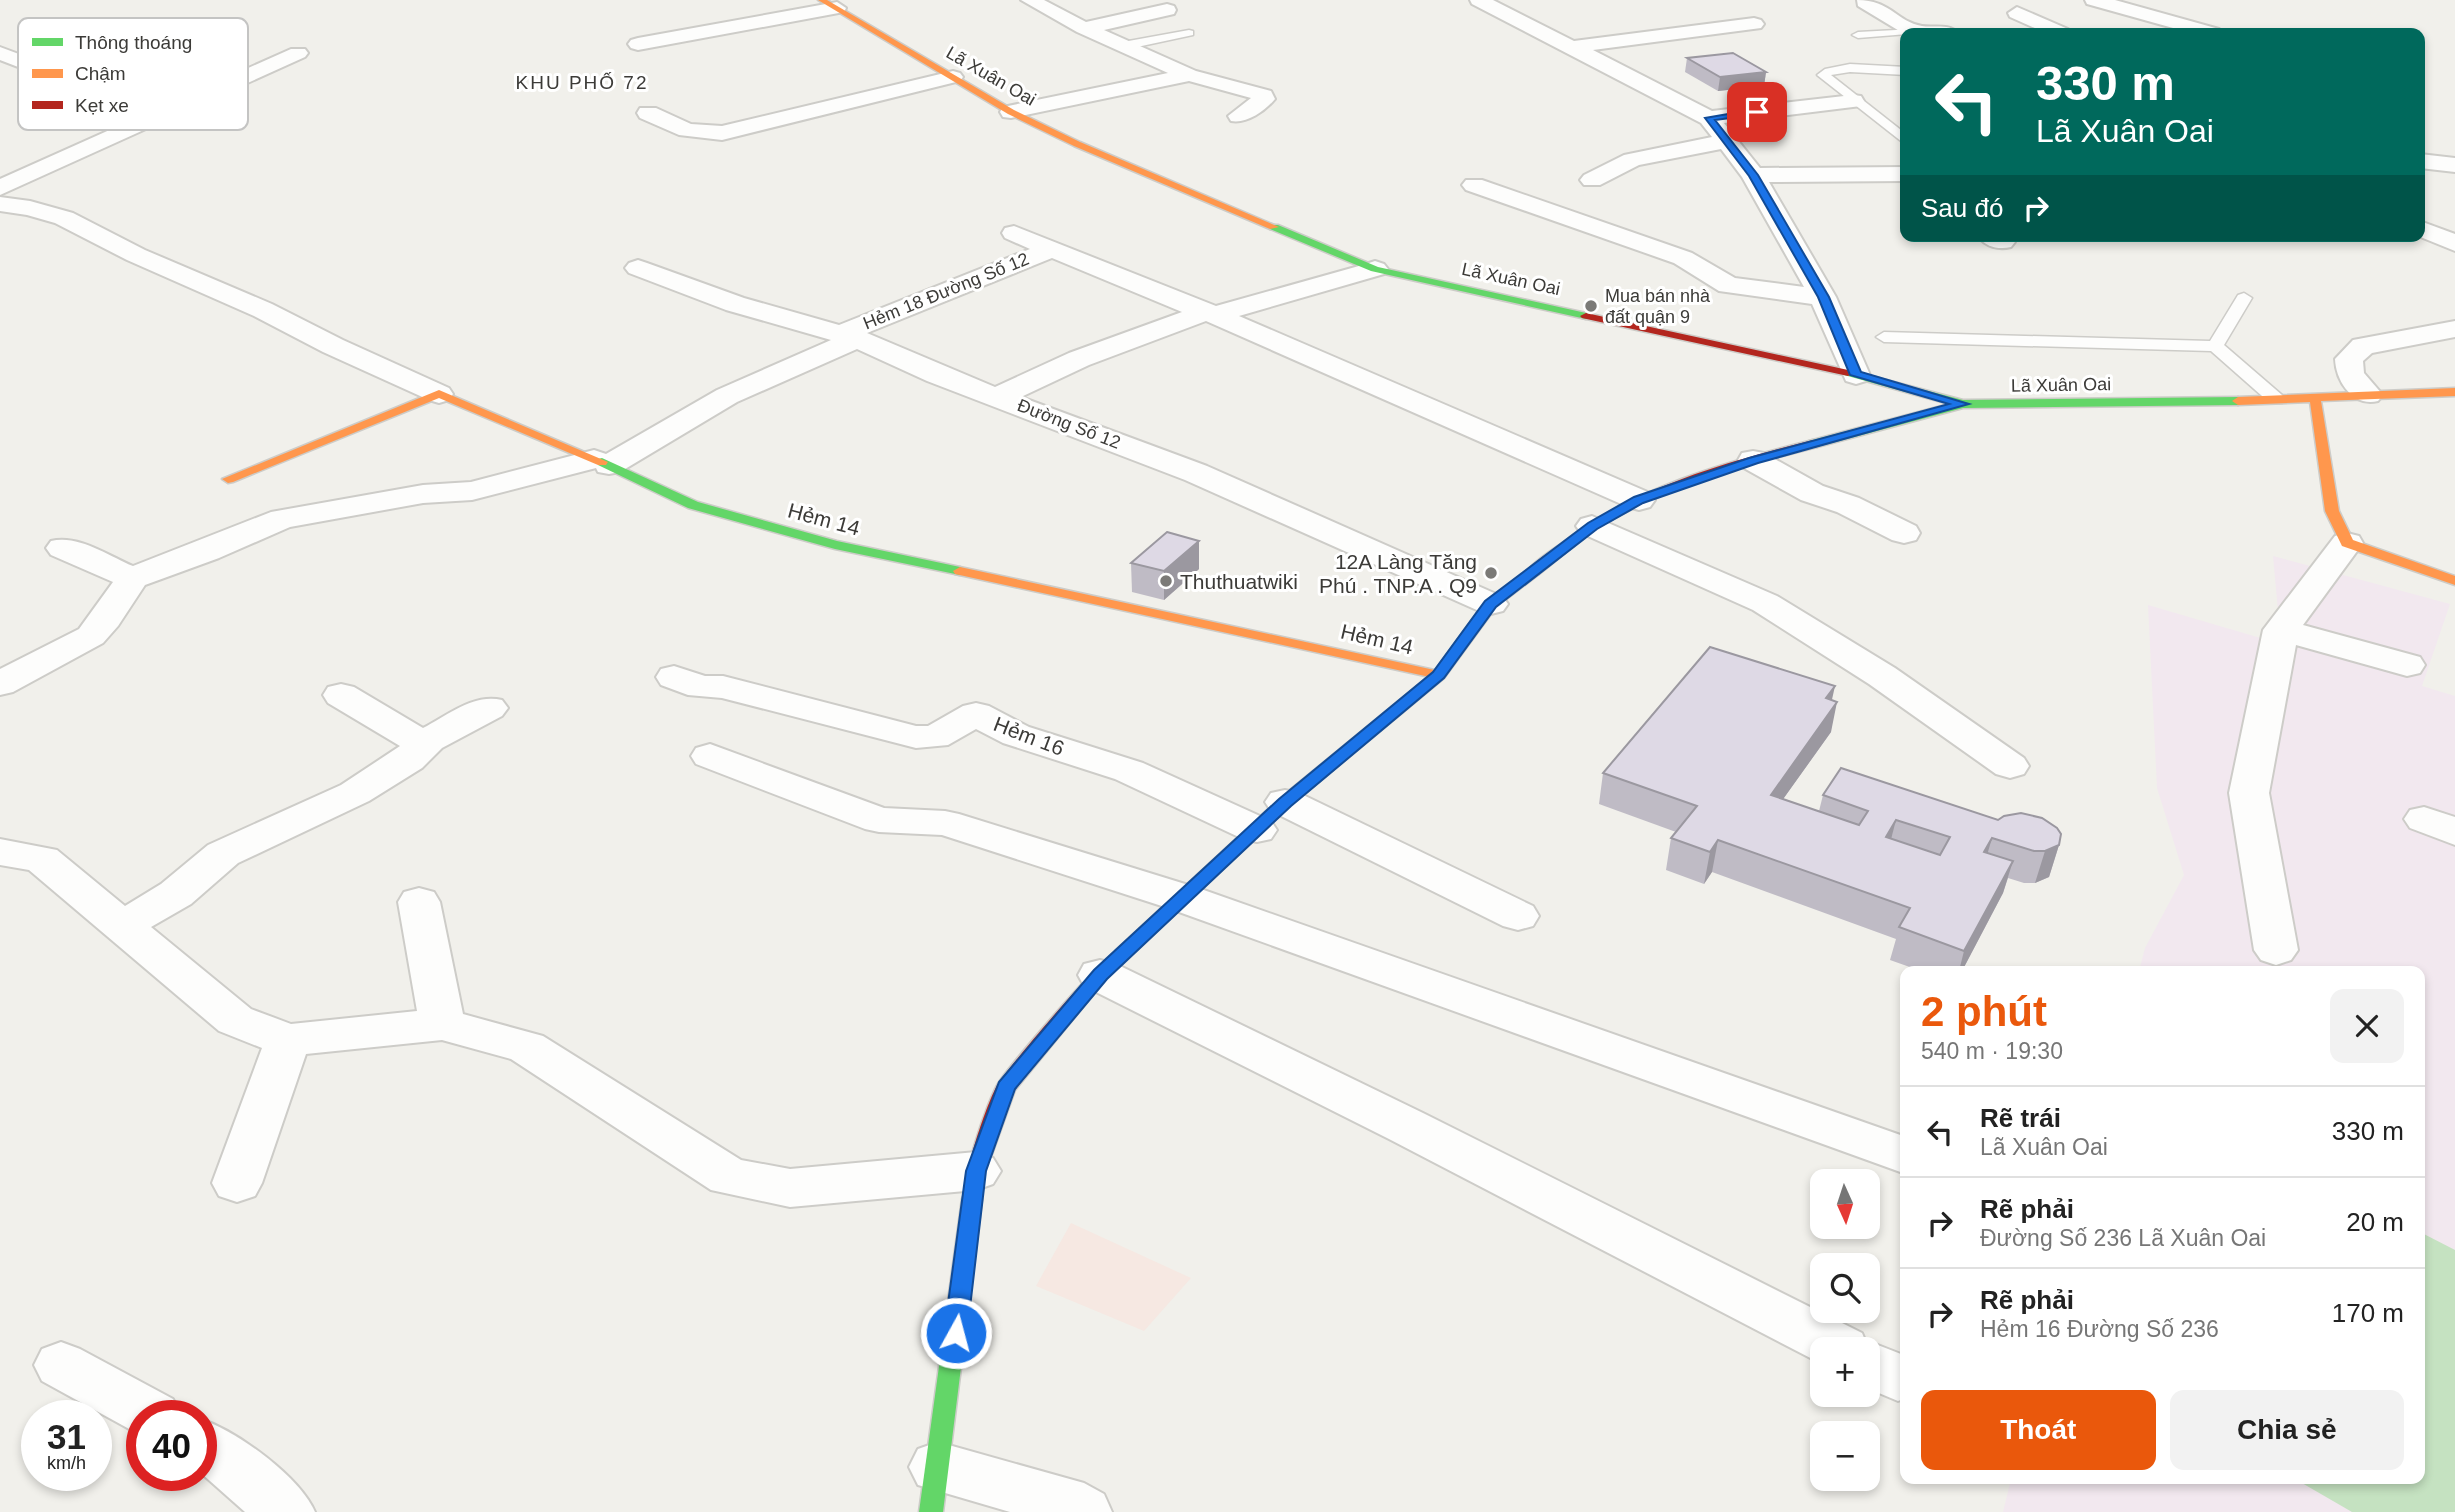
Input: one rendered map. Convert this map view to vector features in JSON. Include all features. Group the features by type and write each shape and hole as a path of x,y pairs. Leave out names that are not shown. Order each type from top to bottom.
{"street":[{"path":"1030,0 1084,28 1189,75 1264,95 1264,99 1239,116"},
{"path":"1483,0 1709,118 1753,175 1823,297 1856,375"},
{"path":"2094,0 2195,28"},
{"path":"1865,2 1908,28"},
{"path":"638,44 829,4"},
{"name":"Lã Xuân Oai","path":"829,4 1012,112 1077,144 1374,269 1856,375 1963,404 2276,399 2455,392"},
{"path":"1084,28 1167,10"},
{"path":"2017,13 2050,28"},
{"path":"1573,47 1754,24"},
{"path":"0,53 18,60"},
{"path":"248,75 298,53"},
{"path":"1012,112 1189,75"},
{"path":"648,114 687,130 722,133 953,77"},
{"path":"1709,118 1853,101"},
{"path":"0,188 125,130"},
{"path":"1592,180 1632,160 1726,141"},
{"path":"2425,162 2455,165"},
{"path":"1753,175 1900,178"},
{"path":"1474,185 1683,258 1728,285 1823,297"},
{"path":"0,204 30,208 64,218 146,260 263,310 309,335 439,394"},
{"path":"2425,230 2455,243"},
{"path":"1014,233 1210,314 1639,500"},
{"name":"Hẻm 18 Đường Số 12","path":"132,578 207,551 282,519 423,494 472,491 602,462 849,336 1051,249"},
{"name":"Đường Số 12","path":"638,268 735,304 849,336 937,375 1196,472 1490,604"},
{"path":"996,397 1079,359 1210,314 1374,269"},
{"path":"2368,395 2350,374 2349,359 2363,346 2455,329"},
{"path":"228,479 439,394"},
{"name":"Hẻm 14","path":"439,394 602,462 693,505 835,545 1177,616 1438,675"},
{"path":"2315,398 2332,511 2347,543 2455,581"},
{"path":"1083,1512 1063,1501 934,1490 976,1171 1006,1087 1100,975 1271,816 1438,675 1490,604 1592,526 1639,500 1753,460 1963,404"},
{"path":"1753,460 1812,493 1848,505 1904,533"},
{"path":"1592,526 1765,603 1882,676 2010,766"},
{"path":"2276,950 2249,793 2281,630 2347,543"},
{"path":"0,684 91,636 106,619 132,578 63,548"},
{"path":"2281,630 2407,665"},
{"name":"Hẻm 16","path":"674,677 701,687 723,687 916,737 935,737 976,714 1016,735 1271,816"},
{"path":"341,695 424,744"},
{"path":"122,926 176,894 223,854 355,793 408,760 424,744 489,708"},
{"path":"710,756 878,820 945,823 1184,898 1900,1154"},
{"path":"1271,816 1518,916"},
{"path":"0,852 42,859 235,1020 288,1040 442,1024 527,1047 729,1177 790,1188 976,1171"},
{"path":"419,902 442,1024"},
{"path":"1100,975 1406,1126 1819,1337"},
{"path":"237,1183 288,1040"},
{"path":"61,1365 126,1401"},
{"path":"217,1452 285,1512"}],"lane":[{"path":"1123,46 1189,33"},
{"path":"1858,35 1900,33"},
{"path":"1900,71 1855,68 1823,75 1900,136"},
{"path":"2215,346 2244,298"},
{"path":"1884,337 2215,346 2276,399"}],"shaded area":[{"path":"2273,556 2450,604 2422,686 2455,696 2455,1512 2003,1512 2010,1484 2425,1484 2425,966 2140,966 2145,948 2184,875 2157,788 2148,605 2281,644"},
{"path":"1071,1223 1191,1278 1144,1331 1036,1286"}],"green space":[{"path":"2425,1235 2455,1250 2455,1512 2352,1512 2304,1484 2425,1484"}],"building":[{"path":"1733,53 1766,72 1720,77 1687,58"},
{"path":"1167,532 1199,541 1164,571 1131,563"},
{"path":"1710,647 1835,686 1826,698 1837,702 1771,795 1859,825 1868,811 1823,795 1841,768 1998,820 2021,813 2042,818 2061,834 2059,845 2045,851 2034,851 1992,838 1984,852 2013,861 1964,951 1899,927 1910,908 1718,840 1710,852 1671,838 1697,806 1603,773","holes":["1896,820 1950,837 1940,855 1886,837"]}],"traffic: fast":[{"path":"1274,227 1375,269 1586,316"},
{"path":"1848,373 1963,404 2238,401"},
{"path":"1813,444 1963,404"},
{"path":"602,462 693,505 835,545 960,571"},
{"path":"1122,954 1285,802 1439,675 1491,604 1534,571"},
{"path":"931,1512 972,1199"}],"traffic: slow":[{"path":"822,0 1011,112 1077,144 1274,227"},
{"path":"2238,401 2455,392"},
{"path":"228,479 439,394 602,462"},
{"path":"2315,398 2332,511 2347,543 2455,581"},
{"path":"960,571 1439,675"}],"traffic: jam":[{"path":"1586,316 1848,373"},
{"path":"1534,571 1592,526 1639,500 1753,460 1813,444"},
{"path":"972,1199 976,1171 1006,1087 1100,975 1122,954"}],"place":[{"name":"Mua bán nhà đất quận 9","path":"1591,306"},
{"name":"12A Làng Tăng Phú . TNP.A . Q9","path":"1491,573"},
{"name":"Thuthuatwiki","path":"1166,581"}],"district":[{"name":"KHU PHỐ 72","path":"582,82"}],"route":[{"path":"956,1333 976,1171 1006,1087 1100,975 1285,802 1438,675 1490,604 1592,526 1639,500 1753,460 1963,404 1856,375 1823,297 1753,175 1709,118 1757,112"}]}
